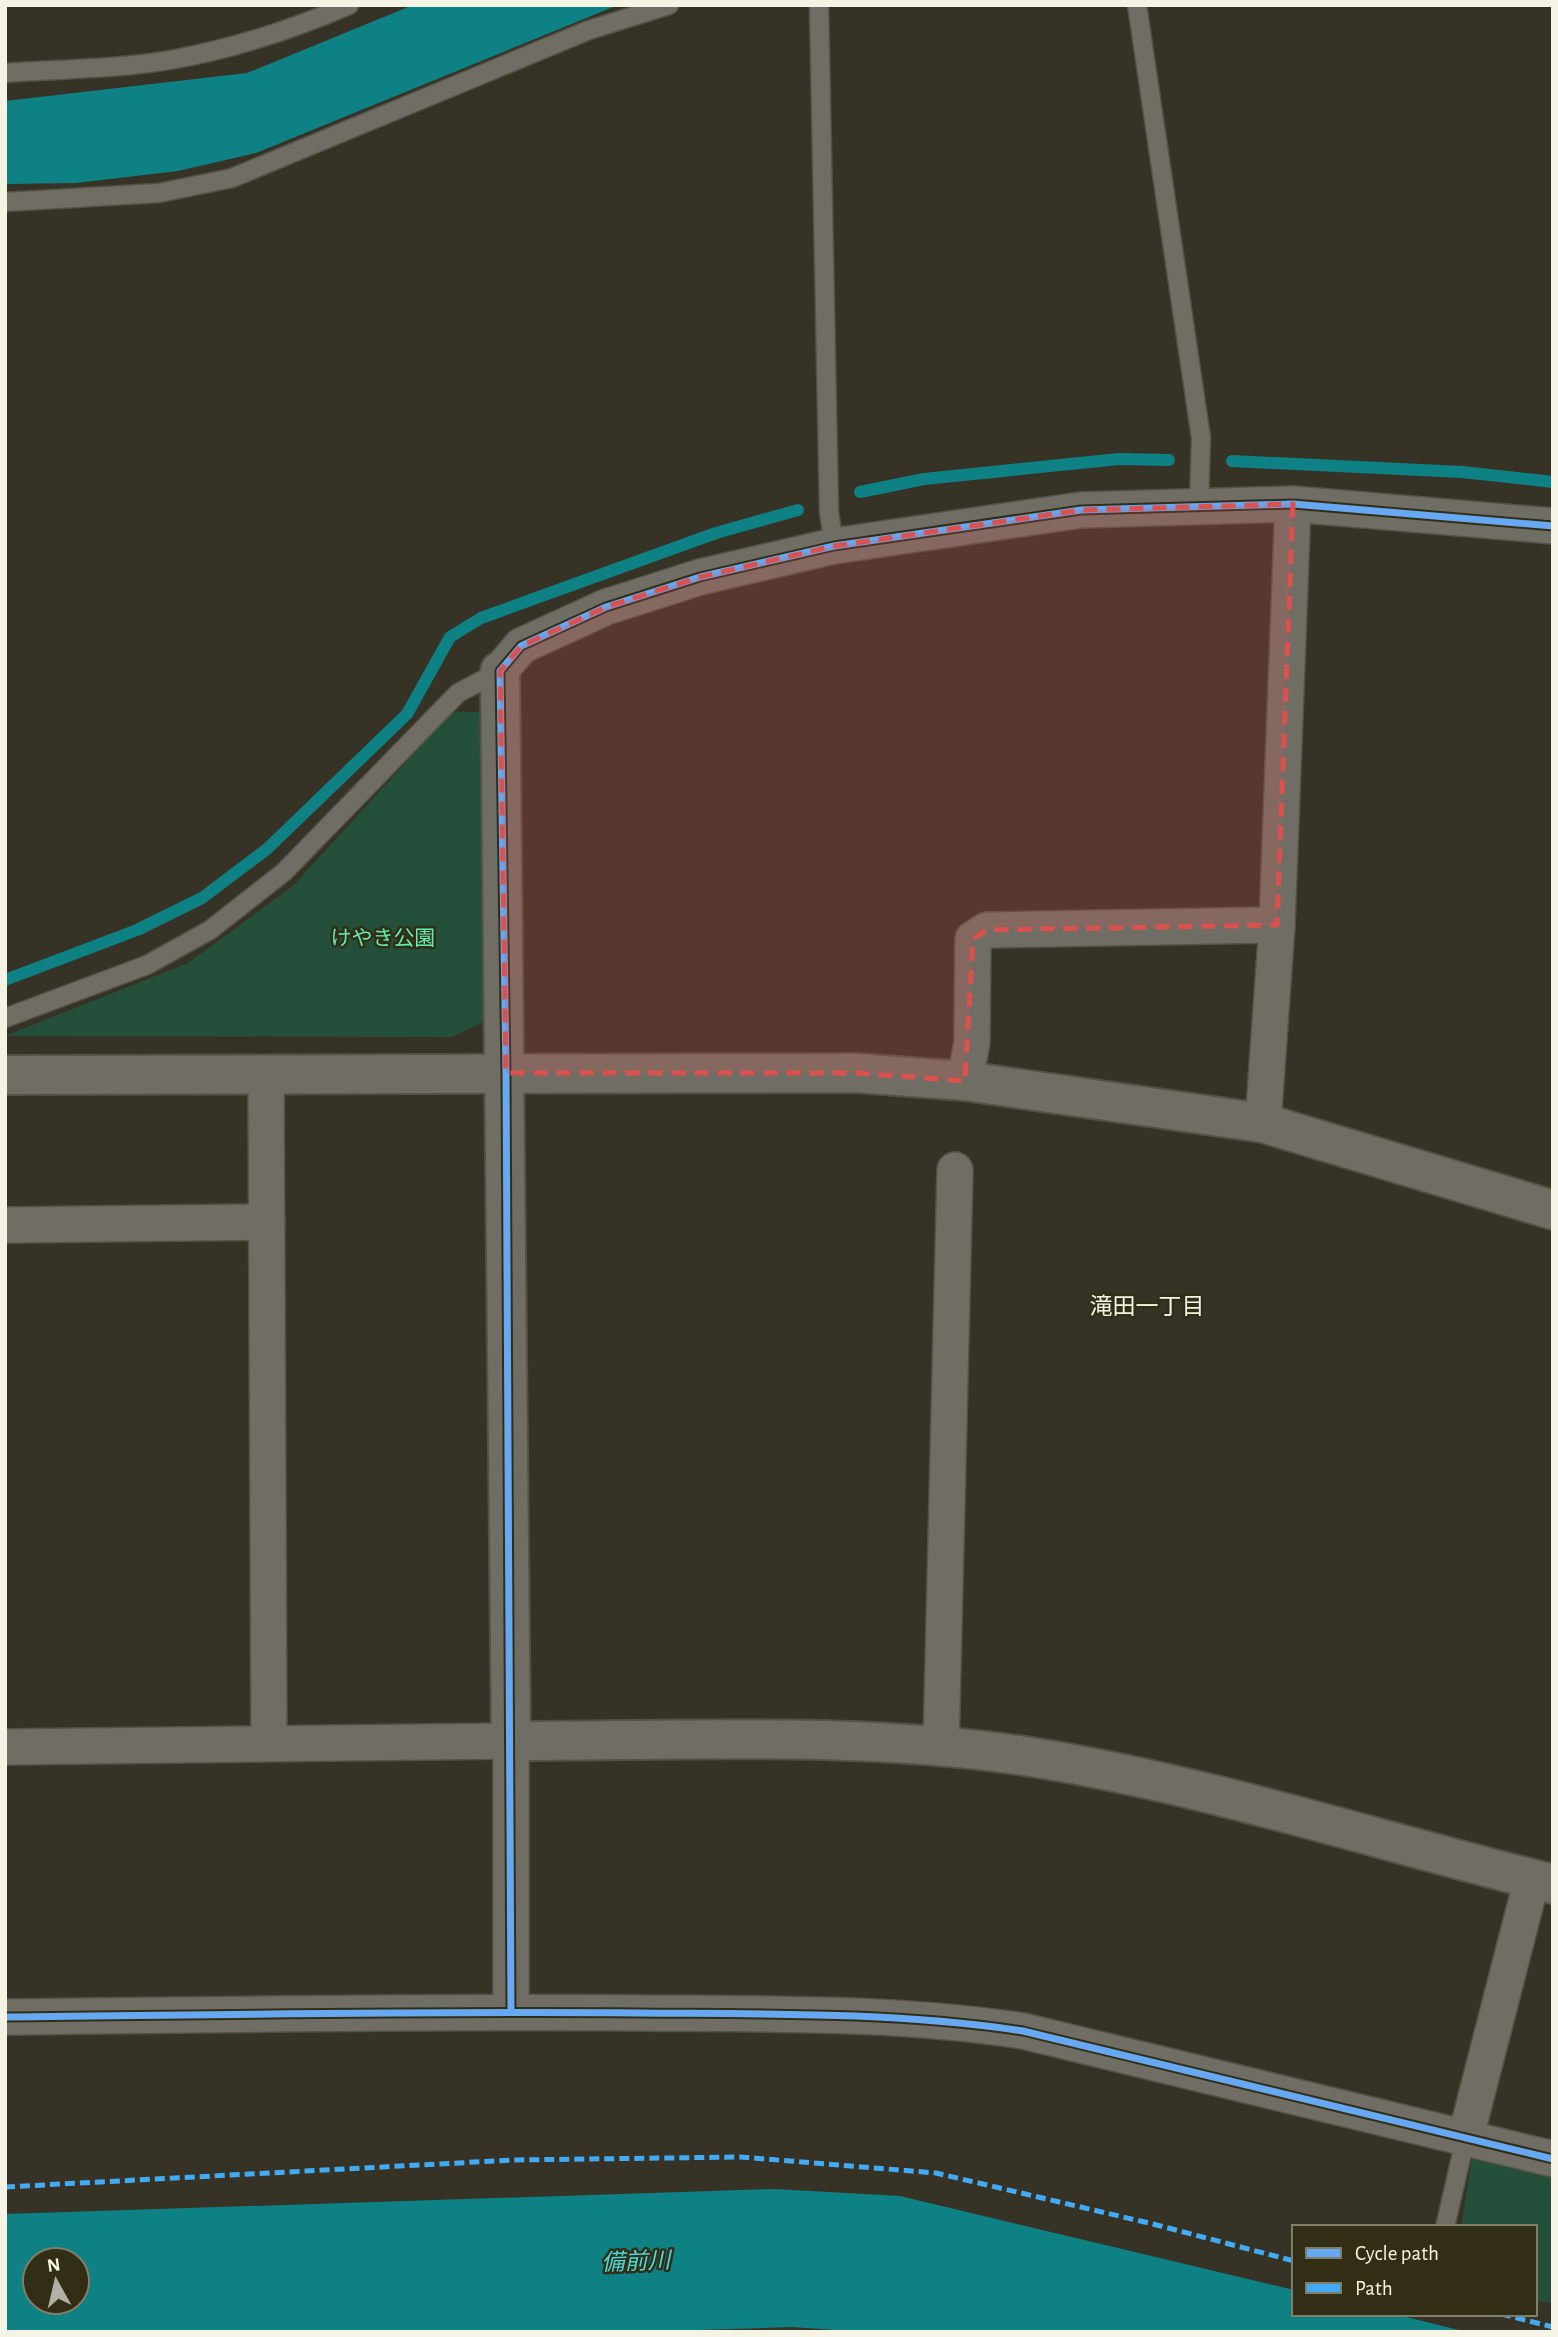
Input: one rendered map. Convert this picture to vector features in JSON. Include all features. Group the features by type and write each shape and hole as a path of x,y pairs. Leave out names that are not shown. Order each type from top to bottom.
{"street":[{"path":"1263,1123 1277,925 1293,504"},
{"path":"511,2012 506,1073 500,671 521,646 606,607 700,577 834,546 1081,510 1293,504 1553,526"},
{"path":"965,1081 972,1042 973,939 987,930 1277,925"},
{"path":"266,1073 269,1743"},
{"path":"5,1075 856,1073 965,1081 1263,1123 1553,1210"},
{"path":"941,1747 955,1170"},
{"path":"5,1225 267,1222"},
{"path":"5,1747 511,1741 839,1742 941,1747 1030,1757 1092,1768 1543,1882 1466,2136"},
{"path":"5,2017 511,2012 850,2015 950,2020 1023,2031 1553,2159"}],"lane":[{"path":"5,73 169,60 240,44 302,25 349,5"},
{"path":"5,202 159,193 232,178 589,30 669,5"},
{"path":"819,5 829,512 834,546"},
{"path":"1138,5 1201,438 1199,505"},
{"path":"5,1018 147,965 210,930 284,872 458,693 500,671"},
{"path":"1445,2225 1466,2136"}],"highlighted area":[{"path":"1293,504 1277,925 987,930 973,939 965,1081 856,1073 506,1073 500,671 521,646 606,607 700,577 834,546 1081,510"}],"green space":[{"name":"けやき公園","path":"452,712 481,712 485,1021 452,1037 5,1036 188,963 293,886"},
{"path":"1474,2146 1553,2173 1553,2303 1537,2301 1537,2225 1461,2225"}],"water":[{"path":"413,5 618,5 256,153 178,171 76,183 5,184 5,101 247,73"},
{"name":"備前川","path":"774,2189 900,2196 1292,2290 1292,2316 1402,2316 1467,2332 863,2332 792,2327 640,2332 5,2332 5,2214"}],"waterway":[{"path":"860,492 924,479 1119,459 1169,460"},
{"path":"1232,461 1462,472 1553,482"},
{"path":"5,980 137,930 202,898 267,849 407,714 450,637 481,618 716,533 798,510"}],"marked path":[{"path":"5,2187 514,2160 741,2157 936,2173 1153,2224 1292,2260"},
{"path":"1509,2316 1553,2327"}],"cycle path":[{"path":"511,2012 506,1073 500,671 521,646 606,607 700,577 834,546 1081,510 1293,504 1553,526"},
{"path":"5,2017 560,2013 784,2014 928,2020 1023,2031 1553,2159"}],"district":[{"name":"滝田一丁目","path":"1147,1306"}]}
